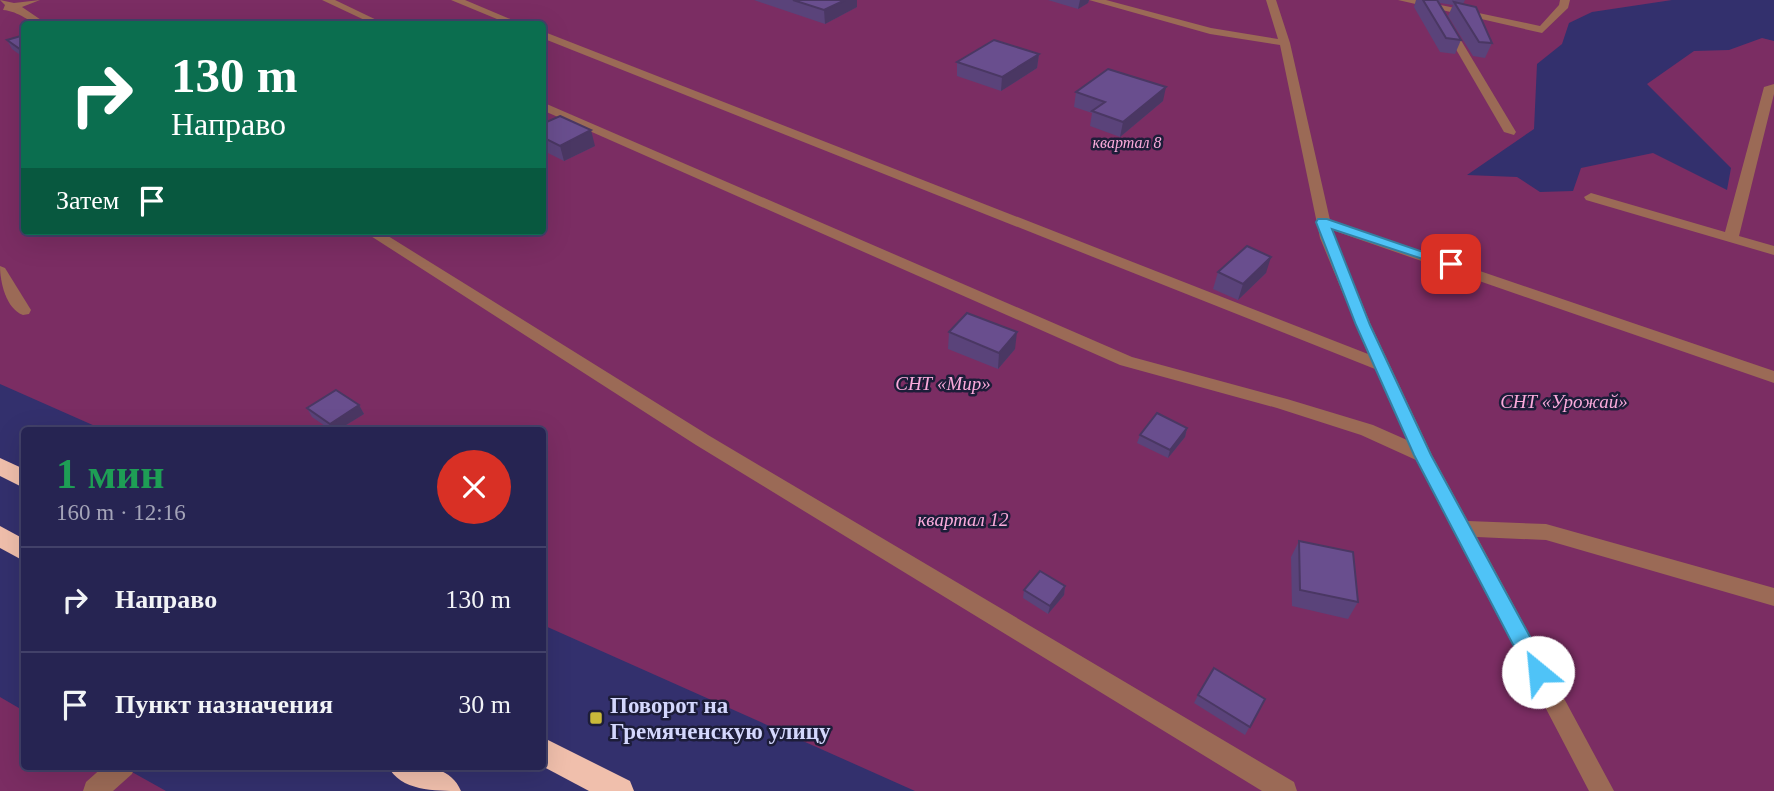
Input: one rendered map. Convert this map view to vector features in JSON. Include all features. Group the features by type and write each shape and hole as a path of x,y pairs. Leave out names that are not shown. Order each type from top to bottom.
{"highway":[{"path":"0,466 21,477"},
{"path":"0,536 21,549"},
{"path":"546,753 619,791"},
{"path":"408,770 446,791"}],"street":[{"path":"3,0 37,21"},
{"path":"0,10 35,0"},
{"path":"327,0 373,21"},
{"path":"456,0 509,21"},
{"path":"1094,0 1210,32 1285,43"},
{"path":"1271,0 1285,43 1323,222 1353,300 1423,455 1602,791"},
{"path":"1403,0 1434,4 1542,30 1564,6 1565,0"},
{"path":"1434,4 1510,132"},
{"path":"546,36 1383,366"},
{"path":"1731,239 1770,87 1774,88"},
{"path":"546,107 1126,361 1367,430 1423,455"},
{"path":"1591,197 1774,251"},
{"path":"1323,222 1774,377"},
{"path":"376,235 702,440 1285,791"},
{"path":"0,271 23,310"},
{"path":"1463,530 1546,532 1774,597"},
{"path":"95,791 119,770"}],"green space":[{"name":"СНТ «Мир»","path":"0,0 1672,0 1592,12 1569,23 1562,44 1537,64 1534,129 1467,175 1517,177 1540,192 1573,191 1581,168 1653,153 1727,190 1731,168 1647,84 1694,51 1729,50 1762,38 1774,41 1774,791 915,791 546,626 546,427 97,427 0,384"},
{"path":"0,697 21,709 21,770 128,770 166,791 0,791"}],"building":[{"path":"793,0 845,0 824,10"},
{"path":"1423,0 1437,0 1461,40 1446,38"},
{"path":"1454,2 1476,7 1492,43 1479,42"},
{"path":"21,36 21,50 7,40"},
{"path":"994,40 1039,54 1002,77 957,62"},
{"path":"1108,69 1166,87 1123,122 1092,111 1105,102 1076,92"},
{"path":"560,116 591,130 560,146 546,139 546,122"},
{"path":"1247,246 1271,257 1243,284 1218,272"},
{"path":"967,313 1017,332 999,353 949,332"},
{"path":"336,390 359,405 330,424 307,408"},
{"path":"1157,413 1187,428 1170,450 1140,435"},
{"path":"1299,541 1353,552 1358,602 1300,590"},
{"path":"1040,571 1065,586 1050,606 1024,590"},
{"path":"1214,668 1265,699 1250,727 1198,695"}],"place":[{"name":"Поворот на Гремяченскую улицу","path":"596,718"}],"route":[{"path":"1451,264 1323,222 1363,325 1423,455 1538,672"}],"park label":[{"name":"квартал 8","path":"1127,142"},
{"name":"СНТ «Урожай»","path":"1564,401"},
{"name":"квартал 12","path":"963,519"}]}
